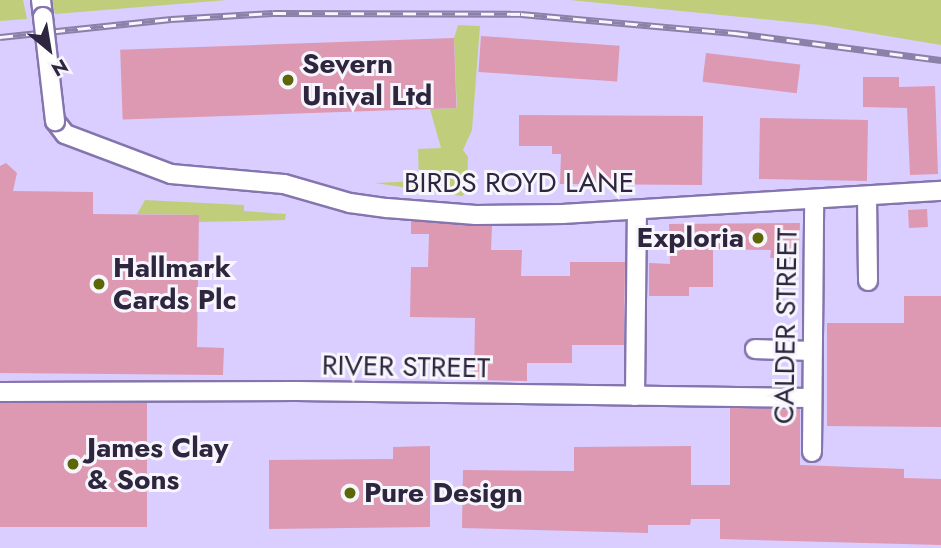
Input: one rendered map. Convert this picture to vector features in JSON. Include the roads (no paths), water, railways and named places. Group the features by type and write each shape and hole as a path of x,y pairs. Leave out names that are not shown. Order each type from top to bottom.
{"street":[{"name":"BIRDS ROYD LANE","path":"41,0 60,127 171,174 284,184 311,189 350,203 475,215 814,201 941,191"},
{"path":"867,196 868,281"},
{"name":"CALDER STREET","path":"811,452 810,351 814,201"},
{"path":"635,396 637,210"},
{"path":"755,349 810,351"},
{"name":"RIVER STREET","path":"0,392 297,391 810,398"}],"railway":[{"path":"0,37 171,19 273,13 521,14 735,33 941,60"}],"place":[{"name":"Severn Unival Ltd","path":"288,80"},
{"name":"Exploria","path":"758,238"},
{"name":"Hallmark Cards Plc","path":"99,284"},
{"name":"James Clay & Sons","path":"73,464"},
{"name":"Pure Design","path":"350,493"}]}
